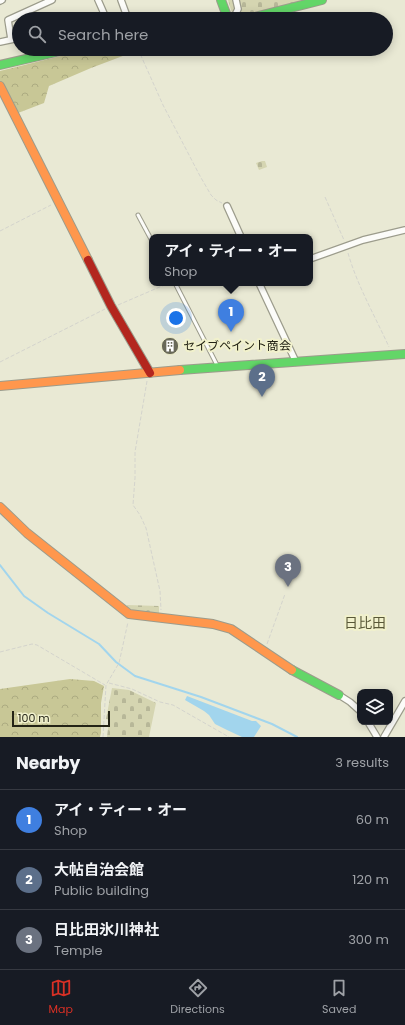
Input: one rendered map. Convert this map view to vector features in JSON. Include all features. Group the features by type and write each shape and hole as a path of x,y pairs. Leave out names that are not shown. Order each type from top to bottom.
{"street":[{"path":"26,12 52,0"},
{"path":"98,0 103,12"},
{"path":"121,0 125,12"},
{"path":"221,0 228,12"},
{"path":"235,12 238,9 236,0"},
{"path":"275,12 322,0"},
{"path":"0,42 11,39 8,20 12,18"},
{"path":"0,65 39,56"},
{"path":"0,86 111,307 149,374"},
{"path":"227,206 240,234"},
{"path":"313,258 346,246 405,230"},
{"path":"260,286 296,362"},
{"path":"1,388 218,367 405,354"},
{"path":"0,507 27,533 129,614 213,624 226,627 297,673 339,695 357,708"},
{"path":"384,737 405,700"},
{"path":"370,725 377,737"}],"lane":[{"path":"138,215 149,235"},
{"path":"177,286 218,367"}],"path":[{"path":"141,56 163,105 211,195 216,200 227,206"},
{"path":"325,197 344,238 351,265 356,277 393,355"},
{"path":"0,231 58,202"},
{"path":"0,362 111,307 162,286"},
{"path":"149,374 135,452 136,478 133,505 146,528 160,590 162,618"},
{"path":"266,653 267,642 285,594"},
{"path":"103,737 106,686 119,663 129,614"},
{"path":"0,652 32,644 37,645 106,686"},
{"path":"108,683 132,689 160,702 173,705 229,737"}],"green space":[{"path":"228,0 310,0 259,12 232,12"},
{"path":"61,56 123,56 49,86 44,103 18,113 0,93 0,71"},
{"path":"265,161 267,167 259,170 256,163"},
{"path":"127,605 159,606 159,613 139,612 127,607"},
{"path":"70,679 94,681 104,686 101,703 100,737 0,737 0,689"},
{"path":"112,688 129,690 156,703 149,737 107,737 109,720 106,719"}],"water":[{"path":"187,696 252,721 256,721 261,726 254,737 242,737 215,724 209,715 204,711 185,700"}],"waterway":[{"path":"0,565 24,596 48,613 99,644 116,662 135,676 201,697 272,724 297,737"}],"traffic: fast":[{"path":"221,0 225,12"},
{"path":"275,12 322,0"},
{"path":"0,65 39,56"},
{"path":"180,370 405,354"},
{"path":"292,670 339,695"}],"traffic: slow":[{"path":"0,86 88,260"},
{"path":"0,386 180,370"},
{"path":"0,507 27,533 129,614 213,624 231,629 292,670"}],"traffic: jam":[{"path":"88,260 111,306 150,373"}],"place":[{"name":"アイ・ティー・オー","path":"231,332"},
{"name":"セイブペイント商会","path":"170,346"},
{"name":"大帖自治会館","path":"262,397"},
{"name":"日比田氷川神社","path":"288,587"}],"district":[{"name":"日比田","path":"365,623"}]}
